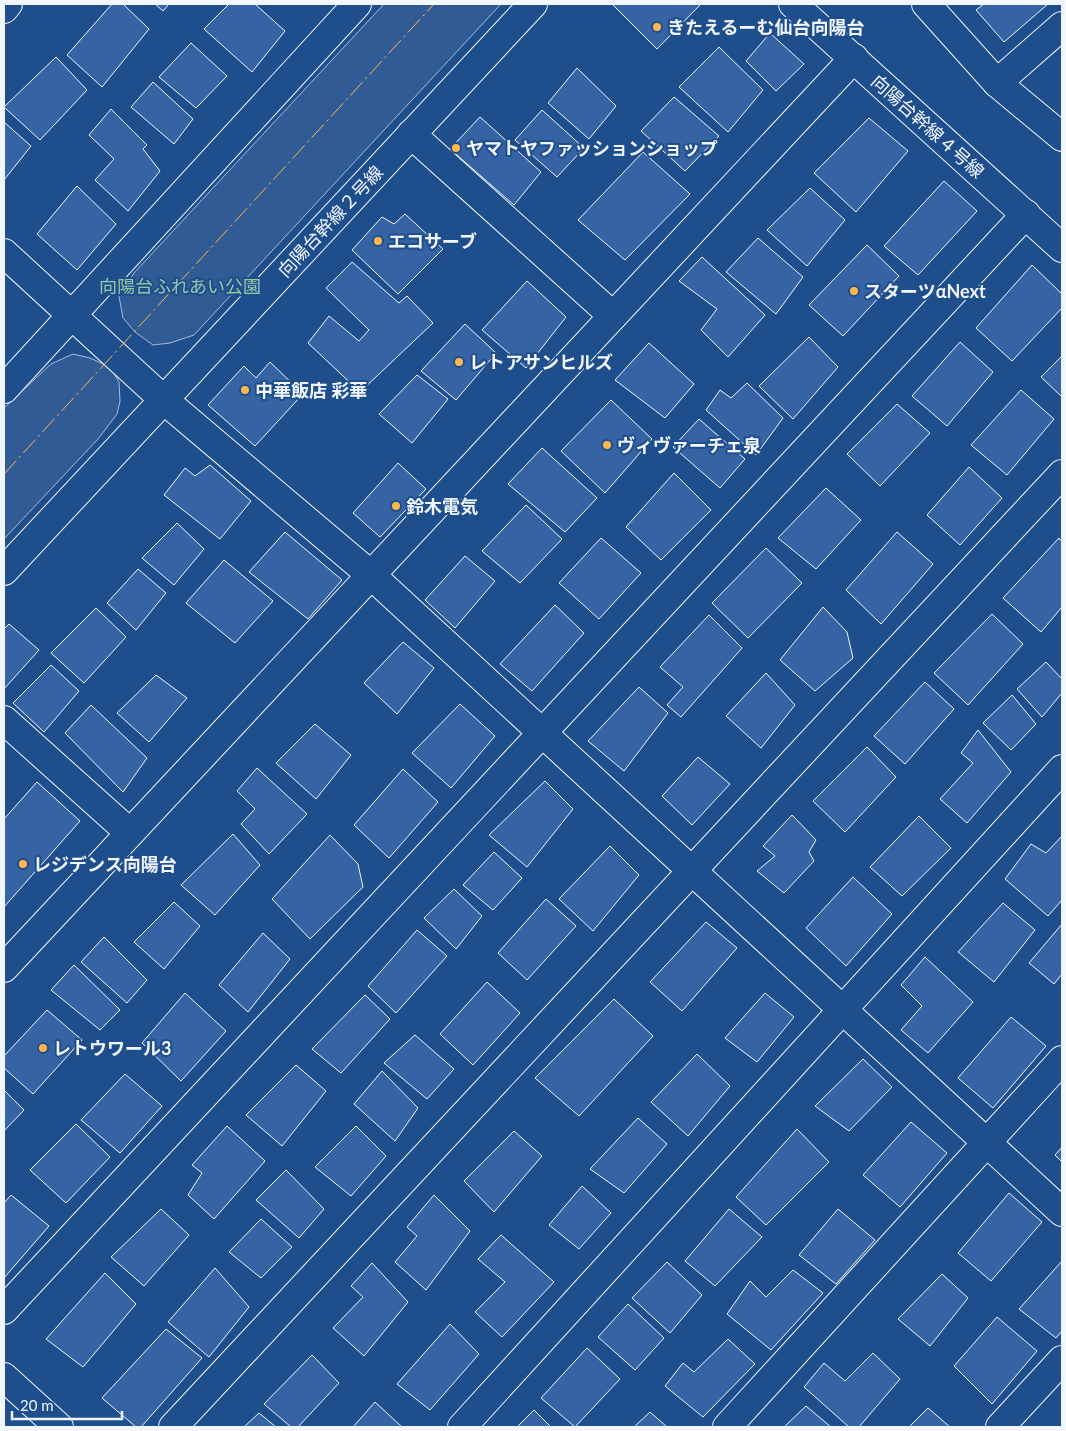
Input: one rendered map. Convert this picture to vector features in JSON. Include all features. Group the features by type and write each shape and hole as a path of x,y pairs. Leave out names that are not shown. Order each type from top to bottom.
{"street":[{"path":"4,9 8,4"},
{"path":"4,389 73,316 357,4"},
{"name":"向陽台幹線２号線","path":"4,571 533,4"},
{"name":"向陽台幹線４号線","path":"793,4 1062,248"},
{"path":"926,4 997,83 1062,137"},
{"path":"997,83 1062,26"},
{"path":"4,968 854,58"},
{"path":"411,134 613,316"},
{"path":"4,1310 1026,214"},
{"path":"4,253 164,400 371,575 1062,1212"},
{"path":"173,1427 1062,474"},
{"path":"4,720 130,833"},
{"path":"462,1427 1062,769"},
{"path":"727,1427 1062,1060"},
{"path":"1000,1427 1062,1360"},
{"path":"4,1377 59,1427"}],"shaded area":[{"name":"向陽台ふれあい公園","path":"384,4 501,4 194,335 170,343 153,345 135,332 123,318 119,296 134,273"},
{"path":"73,354 90,358 110,367 119,382 120,401 117,414 98,439 4,539 4,408 51,364"}],"building":[{"path":"112,4 123,4 149,29 102,87 67,55"},
{"path":"155,4 169,4 163,11"},
{"path":"229,4 255,4 285,31 252,72 204,29"},
{"name":"きたえるーむ仙台向陽台","path":"612,4 701,4 657,49"},
{"path":"984,4 1048,4 1004,42 976,10"},
{"path":"770,33 804,64 776,91 746,61"},
{"path":"191,43 227,76 196,108 159,77"},
{"path":"719,47 763,90 728,132 679,87"},
{"path":"56,57 87,90 40,140 4,107"},
{"path":"577,68 616,106 589,139 548,103"},
{"path":"153,82 193,119 174,144 131,107"},
{"path":"674,97 719,136 685,171 641,131"},
{"path":"111,109 147,145 143,149 160,171 128,211 95,180 114,159 89,135"},
{"path":"542,110 584,148 557,177 515,140"},
{"path":"480,117 541,172 514,205 450,149"},
{"path":"869,118 908,151 856,212 814,173"},
{"path":"4,122 31,146 4,180"},
{"path":"643,152 690,194 625,260 578,220"},
{"path":"944,181 977,211 918,275 884,246"},
{"path":"77,186 116,224 77,270 37,234"},
{"path":"810,188 845,220 807,266 767,230"},
{"path":"405,214 443,249 398,294 352,250 382,217 394,224"},
{"path":"758,238 803,277 776,314 726,272"},
{"name":"スターツαNext","path":"867,245 899,276 843,336 809,305"},
{"path":"702,257 765,315 728,357 701,330 717,309 679,281"},
{"path":"352,262 399,303 407,296 433,323 360,392 308,343 329,316 359,341 369,330 326,288"},
{"path":"1032,265 1062,294 1062,308 1012,361 976,328"},
{"path":"527,281 566,317 526,368 482,330"},
{"name":"レトアサンヒルズ","path":"465,324 496,353 456,400 421,371"},
{"path":"809,337 838,367 793,419 759,386"},
{"path":"960,342 993,372 947,426 912,396"},
{"path":"649,343 694,384 665,418 615,380"},
{"path":"1062,356 1062,397 1041,377"},
{"path":"270,362 303,394 255,446 208,405 244,366 256,378"},
{"path":"417,375 448,399 412,443 379,414"},
{"path":"747,383 783,418 756,455 706,410 720,390 731,398"},
{"path":"1021,390 1054,419 1007,475 971,445"},
{"name":"ヴィヴァーチェ泉","path":"611,400 652,439 605,493 561,451"},
{"path":"897,404 930,433 880,486 847,454"},
{"path":"699,419 745,459 720,488 673,447"},
{"path":"542,448 597,498 565,532 508,484"},
{"path":"398,463 426,489 380,537 353,513"},
{"path":"210,465 251,501 220,539 164,495 185,468 195,476"},
{"path":"969,467 1002,498 960,545 927,515"},
{"path":"674,473 711,510 661,560 626,527"},
{"path":"826,488 861,520 816,569 778,538"},
{"path":"526,505 562,539 520,583 482,551"},
{"path":"177,523 204,549 174,585 142,558"},
{"path":"285,532 342,580 308,619 249,572"},
{"path":"897,532 933,564 881,624 846,590"},
{"path":"601,538 641,573 599,619 559,583"},
{"path":"1059,538 1062,542 1062,607 1041,632 1003,598"},
{"path":"766,548 802,583 748,638 712,603"},
{"path":"465,556 495,581 455,628 425,600"},
{"path":"224,560 273,601 235,643 186,603"},
{"path":"138,569 166,593 136,630 107,603"},
{"path":"555,605 584,633 532,691 500,664"},
{"path":"823,607 847,632 853,658 815,691 780,660"},
{"path":"96,608 126,637 84,683 51,653"},
{"path":"992,614 1023,644 968,705 934,673"},
{"path":"709,615 742,648 681,717 667,705 683,687 660,667"},
{"path":"9,624 39,650 4,689 4,629"},
{"path":"403,642 434,668 397,714 364,683"},
{"path":"1046,662 1062,679 1062,693 1042,717 1017,689"},
{"path":"51,665 79,691 44,732 13,703"},
{"path":"766,673 795,705 761,748 726,716"},
{"path":"156,675 187,698 149,742 117,713"},
{"path":"925,682 954,709 905,764 874,736"},
{"path":"639,687 668,713 624,771 588,741"},
{"path":"1012,695 1036,724 1011,750 983,723"},
{"path":"460,704 495,736 451,788 412,753"},
{"path":"91,705 147,758 123,792 65,733"},
{"path":"315,724 351,755 316,799 276,763"},
{"path":"978,730 1011,772 967,823 940,799 973,763 961,753"},
{"path":"867,747 896,777 845,832 813,801"},
{"path":"698,757 730,784 692,825 662,796"},
{"path":"257,768 307,814 269,854 241,824 255,809 237,791"},
{"path":"403,769 438,802 389,858 354,825"},
{"path":"545,781 573,809 527,867 489,835"},
{"name":"レジデンス向陽台","path":"37,782 80,821 4,907 4,819"},
{"path":"792,815 816,840 809,852 814,861 784,893 757,871 775,856 763,846"},
{"path":"919,816 951,848 902,896 870,867"},
{"path":"233,834 260,865 215,915 181,885"},
{"path":"330,835 358,864 363,887 310,939 272,899"},
{"path":"1062,836 1062,900 1048,916 1005,879 1031,844 1046,853"},
{"path":"610,846 639,875 593,931 559,899"},
{"path":"494,852 522,878 493,910 463,885"},
{"path":"853,877 892,914 846,966 806,928"},
{"path":"454,889 482,916 456,949 424,918"},
{"path":"546,899 576,926 527,980 498,953"},
{"path":"174,902 200,926 164,969 134,942"},
{"path":"1003,903 1035,930 994,982 958,952"},
{"path":"706,922 737,948 682,1011 650,982"},
{"path":"1062,924 1062,974 1054,984 1029,963"},
{"path":"417,930 447,956 396,1013 368,986"},
{"path":"263,933 290,959 248,1012 219,985"},
{"path":"104,937 147,980 127,1003 81,962"},
{"path":"925,957 973,1002 928,1053 901,1030 922,1006 901,985"},
{"path":"74,965 120,1010 100,1030 51,990"},
{"path":"487,982 520,1013 473,1065 440,1034"},
{"path":"185,993 226,1031 181,1081 142,1043"},
{"path":"765,993 794,1017 757,1062 725,1038"},
{"path":"365,995 390,1019 341,1073 312,1049"},
{"path":"614,999 653,1036 579,1116 535,1078"},
{"name":"レトウワール3","path":"47,1010 82,1040 33,1094 4,1068 4,1056"},
{"path":"1011,1017 1046,1046 993,1108 958,1078"},
{"path":"415,1035 454,1069 427,1099 384,1063"},
{"path":"697,1054 730,1086 688,1136 651,1102"},
{"path":"863,1059 892,1087 849,1131 815,1106"},
{"path":"296,1065 326,1091 282,1146 246,1115"},
{"path":"382,1071 418,1108 395,1141 354,1104"},
{"path":"125,1074 162,1106 120,1153 81,1120"},
{"path":"4,1090 24,1110 4,1131"},
{"path":"638,1118 667,1144 624,1193 590,1169"},
{"path":"911,1122 947,1153 900,1207 863,1175"},
{"path":"76,1124 110,1157 66,1203 30,1170"},
{"path":"227,1126 265,1161 214,1219 188,1195 202,1173 192,1165"},
{"path":"356,1126 386,1156 351,1196 315,1167"},
{"path":"797,1129 829,1162 766,1225 736,1197"},
{"path":"514,1131 542,1156 494,1212 464,1181"},
{"path":"1062,1147 1062,1162 1055,1155"},
{"path":"286,1170 324,1209 299,1238 256,1200"},
{"path":"582,1186 611,1213 579,1249 549,1225"},
{"path":"1009,1193 1042,1222 991,1281 958,1253"},
{"path":"11,1195 49,1226 4,1278 4,1203"},
{"path":"434,1195 470,1231 426,1290 395,1262 417,1236 407,1227"},
{"path":"161,1209 189,1235 144,1286 111,1257"},
{"path":"729,1209 762,1237 715,1286 685,1261"},
{"path":"838,1209 875,1240 836,1284 799,1255"},
{"path":"261,1219 292,1247 261,1278 229,1252"},
{"path":"501,1235 554,1282 502,1337 475,1312 505,1282 478,1259"},
{"path":"1062,1261 1062,1331 1056,1338 1019,1309"},
{"path":"667,1262 702,1295 670,1333 632,1298"},
{"path":"372,1263 408,1302 364,1356 333,1328 363,1297 351,1286"},
{"path":"215,1268 249,1307 209,1357 168,1322"},
{"path":"793,1270 823,1293 771,1350 727,1314 750,1281 766,1297"},
{"path":"105,1273 136,1304 83,1367 46,1339"},
{"path":"942,1274 968,1298 930,1346 898,1319"},
{"path":"628,1304 664,1338 635,1370 598,1337"},
{"path":"997,1317 1037,1351 992,1404 954,1366"},
{"path":"450,1324 479,1354 430,1410 397,1384"},
{"path":"166,1329 202,1358 141,1427 136,1427 102,1398"},
{"path":"728,1339 755,1364 703,1417 665,1386 683,1363 694,1372"},
{"path":"587,1348 620,1379 575,1427 541,1398"},
{"path":"873,1353 900,1379 859,1427 849,1427 804,1387 824,1363 845,1381"},
{"path":"312,1355 339,1383 298,1427 291,1427 264,1404"},
{"path":"375,1402 402,1427 353,1427"},
{"path":"806,1406 831,1427 784,1427"},
{"path":"928,1408 950,1427 909,1427"},
{"path":"534,1410 551,1427 517,1427"},
{"path":"650,1412 667,1427 634,1427"},
{"path":"259,1413 276,1427 244,1427"}],"power":[{"path":"4,474 434,4"}],"place":[{"name":"きたえるーむ仙台向陽台","path":"657,27"},
{"name":"ヤマトヤファッションショップ","path":"456,148"},
{"name":"エコサーブ","path":"378,241"},
{"name":"スターツαNext","path":"854,291"},
{"name":"レトアサンヒルズ","path":"459,362"},
{"name":"中華飯店 彩華","path":"245,390"},
{"name":"ヴィヴァーチェ泉","path":"607,445"},
{"name":"鈴木電気","path":"396,506"},
{"name":"レジデンス向陽台","path":"23,864"},
{"name":"レトウワール3","path":"43,1048"}]}
